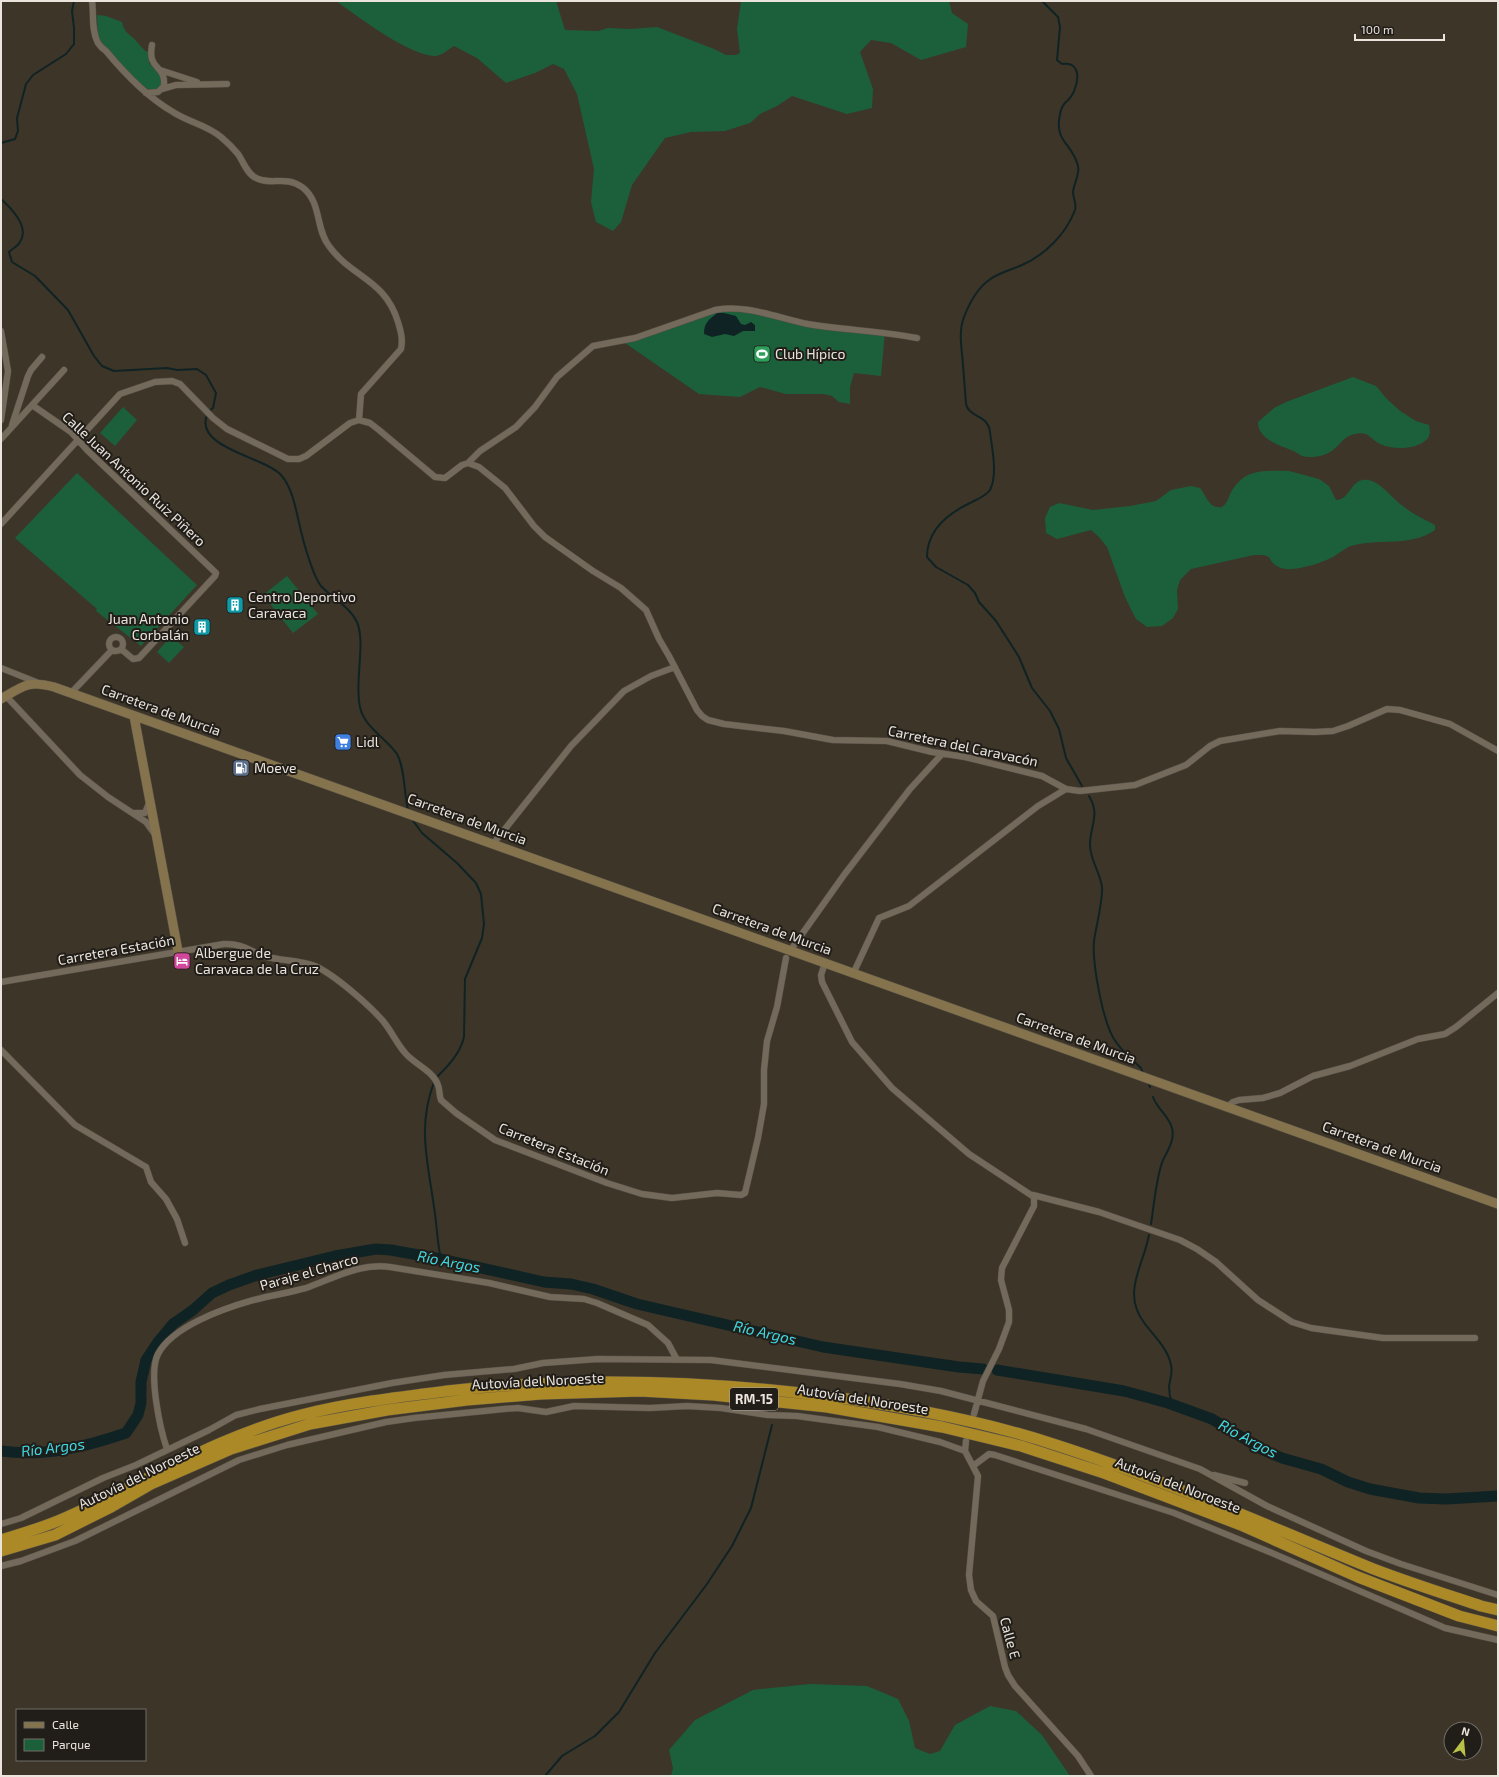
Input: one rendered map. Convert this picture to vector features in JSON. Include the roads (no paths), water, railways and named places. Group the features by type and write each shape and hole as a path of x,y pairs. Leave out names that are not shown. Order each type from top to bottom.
{"highway":[{"name":"Autovía del Noroeste","path":"1,1540 59,1520 238,1435 302,1415 393,1397 481,1387 554,1382 641,1382 782,1391 845,1398 961,1419 1051,1443 1124,1469 1262,1522 1375,1569 1481,1606 1498,1610"},
{"name":"Autovía del Noroeste","path":"1,1551 55,1535 111,1508 151,1484 231,1449 310,1424 387,1410 467,1400 542,1394 640,1392 713,1396 827,1407 942,1427 1020,1446 1104,1473 1241,1525 1358,1577 1459,1616 1498,1626"}],"main road":[{"name":"Carretera de Murcia","path":"37,683 71,693 412,814 788,954 825,963 1498,1204"},
{"path":"4,698 20,689 37,683"},
{"path":"134,716 178,950"}],"street":[{"path":"92,1 94,32 98,43 126,74 146,93 172,112 209,129 221,137 237,153 252,175 256,178 269,181 285,180 302,187 311,197 317,208 328,245 343,262 378,287 391,303 402,334 403,342 401,349 361,394 359,420"},
{"path":"152,45 152,62 160,70 164,78 164,86 162,89"},
{"path":"160,70 204,84"},
{"path":"146,93 158,92 171,85 227,84"},
{"path":"1,524 120,394 149,383 164,381 180,384 213,418 226,429 288,459 299,459 306,456 350,423 359,420 370,424 379,430 435,477 445,478 462,465 468,463 480,451 516,427 535,407 557,377 593,346 635,338 715,310 726,308 754,311 808,324 892,333 917,338"},
{"path":"1,331 7,361 1,420"},
{"path":"12,426 28,376 31,370 42,358"},
{"path":"1,439 64,370"},
{"name":"Calle Juan Antonio Ruiz Piñero","path":"32,405 64,427 215,571 216,575 139,658 133,658 121,649"},
{"name":"Carretera del Caravacón","path":"468,463 479,468 505,488 534,526 545,537 590,569 621,588 642,606 649,614 659,639 697,710 702,716 716,722 784,730 833,740 887,741 942,754 965,757 1042,776 1066,789 1080,791 1135,786 1186,765 1210,746 1220,741 1280,731 1333,731 1387,709 1400,710 1450,724 1498,751"},
{"path":"115,638 119,638 123,645 121,649 117,651 112,650 110,642 115,638"},
{"path":"71,693 112,650"},
{"path":"493,844 571,746 624,692 651,676 675,667"},
{"path":"1,668 37,683"},
{"path":"18,676 22,681 20,689"},
{"path":"4,698 80,775 95,788 146,822 158,841"},
{"path":"788,954 844,874 910,789 942,754"},
{"path":"853,974 879,918 909,906 1038,806 1066,789"},
{"path":"129,811 145,814 149,807 150,799"},
{"name":"Carretera Estación","path":"1,982 178,950 232,943 246,946 266,956 316,966 335,979 374,1012 406,1053 435,1080 438,1085 441,1100 488,1136 595,1179 642,1194 672,1198 718,1193 741,1195 745,1193 759,1134 764,1104 764,1078 767,1041 777,1007 788,954"},
{"path":"825,963 821,975 822,982 846,1031 855,1045 892,1088 927,1116 969,1154 992,1170 1033,1194 1099,1212 1180,1240 1216,1262 1258,1300 1292,1322 1311,1328 1383,1338 1475,1338"},
{"path":"1227,1107 1233,1102 1239,1100 1263,1098 1280,1093 1313,1076 1350,1066 1418,1039 1445,1034 1498,993"},
{"path":"1,1050 75,1125 146,1167 151,1182 166,1199 177,1219 185,1243"},
{"path":"974,1414 983,1381 1002,1344 1009,1322 1009,1310 1001,1280 1002,1268 1034,1206 1035,1199 1033,1194"},
{"name":"Paraje el Charco","path":"167,1449 163,1437 153,1378 155,1360 158,1353 167,1343 184,1328 228,1308 250,1301 306,1288 360,1268 376,1266 390,1267 489,1283 550,1297 584,1299 648,1325 668,1342 676,1358"},
{"path":"1,1524 27,1515 209,1430 236,1415 385,1384 514,1369 543,1363 569,1360 676,1358 711,1360 900,1384 978,1400 1050,1418 1120,1440 1200,1469 1267,1506 1366,1551 1401,1564 1498,1594"},
{"path":"1,1566 22,1561 75,1541 239,1460 287,1445 380,1424 414,1418 518,1408 546,1412 574,1406 714,1408 776,1416 814,1418 878,1427 927,1439 965,1451 966,1441"},
{"name":"Calle E","path":"965,1451 978,1476 969,1575 971,1590 976,1601 994,1616 1008,1675 1015,1686 1078,1756 1092,1776"},
{"path":"973,1466 989,1454 995,1455 1174,1513 1272,1553 1445,1628 1498,1640"},
{"path":"1210,1474 1245,1483"}],"water":[{"path":"717,313 736,316 741,324 745,325 751,322 755,325 755,331 743,331 734,336 725,334 712,337 704,334 706,324"}],"waterway":[{"path":"1,143 15,139 18,131 17,118 26,84 33,75 66,54 74,44 72,11 74,1"},
{"path":"1042,1 1058,17 1060,27 1057,60 1062,64 1069,64 1074,67 1077,72 1074,91 1062,107 1059,124 1061,137 1072,152 1078,166 1073,192 1075,210 1066,227 1047,250 1031,261 1000,273 985,283 971,302 966,312 961,329 966,404 971,412 986,422 989,426 993,454 994,477 990,490 986,494 954,512 940,524 930,539 927,557 936,567 968,585 975,593 979,602 996,621 1019,657 1032,688 1050,711 1059,729 1066,758 1082,786"},
{"path":"1,199 10,207 18,218 23,230 20,242 9,252 12,262 35,276 68,310 94,356 102,366 114,371 167,368 177,370 197,369 206,375 216,393 213,408 209,411"},
{"path":"207,415 206,426 211,436 220,444 233,451 273,469 281,475 289,488 306,549 317,580 325,590 350,612 357,622 360,641 358,686 360,707 366,721 392,748 400,760 408,810"},
{"path":"1089,796 1094,808 1090,849 1102,887 1094,941 1095,964 1099,993 1111,1034 1119,1046 1141,1068 1143,1073"},
{"path":"411,818 422,833 457,863 476,883 481,894 484,924 482,938 465,979 464,1037 460,1049 436,1078"},
{"path":"434,1082 426,1115 425,1145 441,1259"},
{"path":"1151,1224 1161,1167 1173,1137 1172,1128 1153,1097"},
{"path":"1149,1235 1136,1280 1134,1291 1135,1302 1138,1313 1164,1348 1169,1359 1172,1370 1169,1386 1172,1404"},
{"name":"Río Argos","path":"1,1451 33,1453 64,1450 95,1443 126,1433 138,1415 141,1403 141,1382 146,1360 158,1342 173,1324 193,1310 212,1293 257,1275 335,1256 376,1249 391,1250 441,1259 544,1282 571,1284 593,1289 637,1304 823,1347 959,1367 983,1369"},
{"name":"Río Argos","path":"997,1370 1124,1391 1168,1403 1212,1419 1263,1450 1282,1458 1321,1469 1348,1482 1370,1489 1419,1498 1446,1499 1498,1496"},
{"path":"545,1776 562,1756 595,1736 619,1712 655,1653 707,1584 732,1546 751,1508 772,1425"}],"place":[{"name":"Club Hípico","path":"762,354"},
{"name":"Centro Deportivo Caravaca","path":"235,605"},
{"name":"Juan Antonio Corbalán","path":"202,627"},
{"name":"Lidl","path":"343,742"},
{"name":"Moeve","path":"241,768"},
{"name":"Albergue de Caravaca de la Cruz","path":"182,961"}]}
